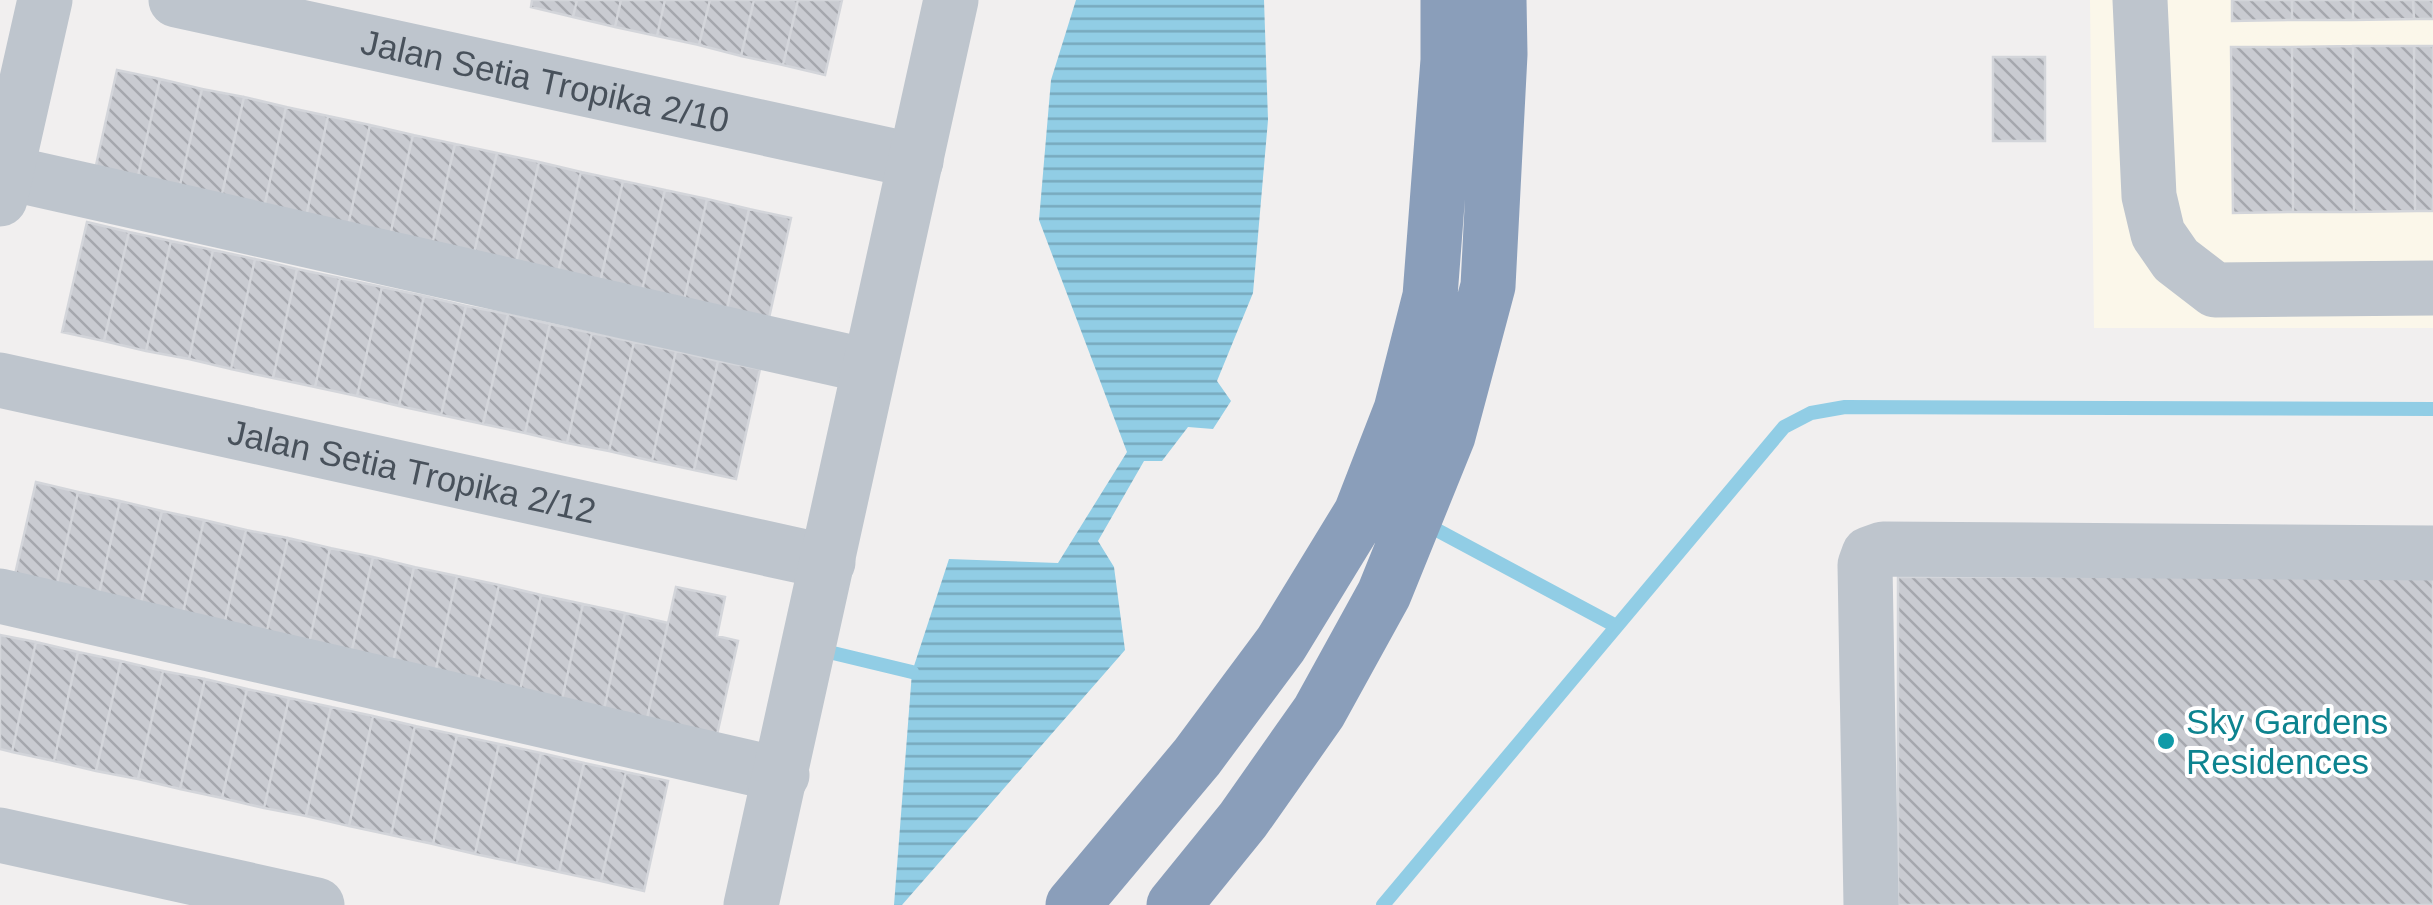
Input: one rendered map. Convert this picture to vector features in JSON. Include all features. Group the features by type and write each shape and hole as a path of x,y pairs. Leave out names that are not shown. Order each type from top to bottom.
{"highway":[{"path":"1073,905 1197,756 1282,644 1361,513 1401,410 1430,296 1448,60 1448,0"},
{"path":"1174,905 1243,820 1320,712 1384,594 1448,436 1488,286 1500,54 1499,0"}],"street":[{"path":"46,0 2,181 868,366"},
{"name":"Jalan Setia Tropika 2/10","path":"176,0 916,160"},
{"path":"751,905 951,0"},
{"path":"2140,0 2149,196 2158,234 2176,260 2215,290 2433,288"},
{"name":"Jalan Setia Tropika 2/12","path":"0,380 828,562"},
{"path":"1871,905 1865,565 1869,554 1883,549 2433,552"},
{"path":"0,596 782,775"},
{"path":"0,835 318,905"}],"shaded area":[{"path":"2090,0 2433,0 2433,328 2094,328"}],"water":[{"path":"1076,0 1264,0 1268,120 1253,293 1217,381 1231,401 1213,429 1188,427 1162,461 1144,461 1098,541 1114,567 1125,650 902,905 894,905 912,672 949,559 1058,563 1127,452 1039,220 1051,80"}],"building":[{"path":"532,0 577,0 573,17 531,7"},
{"path":"577,0 621,0 615,27 573,17"},
{"path":"621,0 665,0 657,36 615,27"},
{"path":"665,0 710,0 699,45 657,36"},
{"path":"710,0 754,0 741,56 699,45"},
{"path":"754,0 798,0 783,65 741,56"},
{"path":"798,0 842,0 825,75 783,65"},
{"path":"2232,0 2292,0 2292,20 2232,21"},
{"path":"2292,0 2353,0 2353,20 2292,20"},
{"path":"2353,0 2413,0 2414,19 2353,20"},
{"path":"2413,0 2433,0 2433,19 2414,19"},
{"path":"2353,46 2414,46 2415,211 2354,212"},
{"path":"2353,46 2354,212 2293,212 2292,47"},
{"path":"2414,46 2433,46 2433,211 2415,211"},
{"path":"2231,47 2292,47 2293,212 2233,213"},
{"path":"1993,57 2045,57 2045,141 1993,141"},
{"path":"117,70 160,79 135,189 93,179"},
{"path":"160,79 202,89 177,198 135,189"},
{"path":"202,89 244,97 219,207 177,198"},
{"path":"244,97 286,107 262,217 219,207"},
{"path":"286,107 328,116 304,226 262,217"},
{"path":"328,116 370,125 346,235 304,226"},
{"path":"370,125 413,135 388,244 346,235"},
{"path":"413,135 455,144 430,254 388,244"},
{"path":"455,144 497,153 472,262 430,254"},
{"path":"497,153 539,162 514,272 472,262"},
{"path":"539,162 581,172 556,281 514,272"},
{"path":"581,172 623,181 598,291 556,281"},
{"path":"623,181 665,190 640,299 598,291"},
{"path":"665,190 707,199 682,309 640,299"},
{"path":"707,199 749,209 725,318 682,309"},
{"path":"749,209 791,218 767,327 725,318"},
{"path":"87,222 129,232 104,341 62,332"},
{"path":"129,232 171,241 146,351 104,341"},
{"path":"171,241 213,250 189,359 146,351"},
{"path":"213,250 255,259 231,369 189,359"},
{"path":"255,259 297,269 273,378 231,369"},
{"path":"297,269 340,278 315,387 273,378"},
{"path":"340,278 382,287 357,396 315,387"},
{"path":"382,287 424,296 399,406 357,396"},
{"path":"424,296 466,306 441,415 399,406"},
{"path":"466,306 508,314 483,424 441,415"},
{"path":"508,314 550,324 525,433 483,424"},
{"path":"550,324 592,333 567,443 525,433"},
{"path":"592,333 634,342 609,451 567,443"},
{"path":"634,342 676,351 652,461 609,451"},
{"path":"676,351 718,361 694,470 652,461"},
{"path":"718,361 760,369 736,479 694,470"},
{"path":"36,482 78,492 53,601 11,592"},
{"path":"78,492 120,501 95,611 53,601"},
{"path":"120,501 162,511 137,620 95,611"},
{"path":"162,511 204,520 179,630 137,620"},
{"path":"204,520 246,530 221,638 179,630"},
{"path":"246,530 288,538 263,648 221,638"},
{"path":"288,538 330,548 306,657 263,648"},
{"path":"330,548 373,557 348,667 306,657"},
{"path":"373,557 414,567 390,676 348,667"},
{"path":"414,567 457,576 432,686 390,676"},
{"path":"457,576 499,585 475,694 432,686"},
{"name":"Sky Gardens Residences","path":"2433,576 2433,905 1898,905 1898,577"},
{"path":"499,585 541,595 517,704 475,694"},
{"path":"676,587 725,597 717,636 738,641 714,748 644,732"},
{"path":"541,595 583,604 559,713 517,704"},
{"path":"583,604 625,613 601,723 559,713"},
{"path":"625,613 668,623 644,732 601,723"},
{"path":"0,635 36,642 12,752 0,749"},
{"path":"36,642 78,652 54,761 12,752"},
{"path":"78,652 121,661 96,771 54,761"},
{"path":"121,661 163,671 138,779 96,771"},
{"path":"163,671 205,679 180,789 138,779"},
{"path":"205,679 247,689 222,798 180,789"},
{"path":"247,689 289,698 264,808 222,798"},
{"path":"289,698 331,707 306,816 264,808"},
{"path":"331,707 373,716 349,826 306,816"},
{"path":"373,716 415,726 391,835 349,826"},
{"path":"415,726 457,735 433,844 391,835"},
{"path":"457,735 499,744 475,854 433,844"},
{"path":"499,744 541,753 517,863 475,854"},
{"path":"541,753 584,763 559,872 517,863"},
{"path":"584,763 626,772 601,881 559,872"},
{"path":"626,772 668,781 644,891 601,881"}],"waterway":[{"path":"1383,905 1784,427 1811,413 1845,407 2433,409"},
{"path":"1435,529 1616,626"},
{"path":"833,653 912,672"}],"place":[{"name":"Sky Gardens Residences","path":"2166,741"}]}
